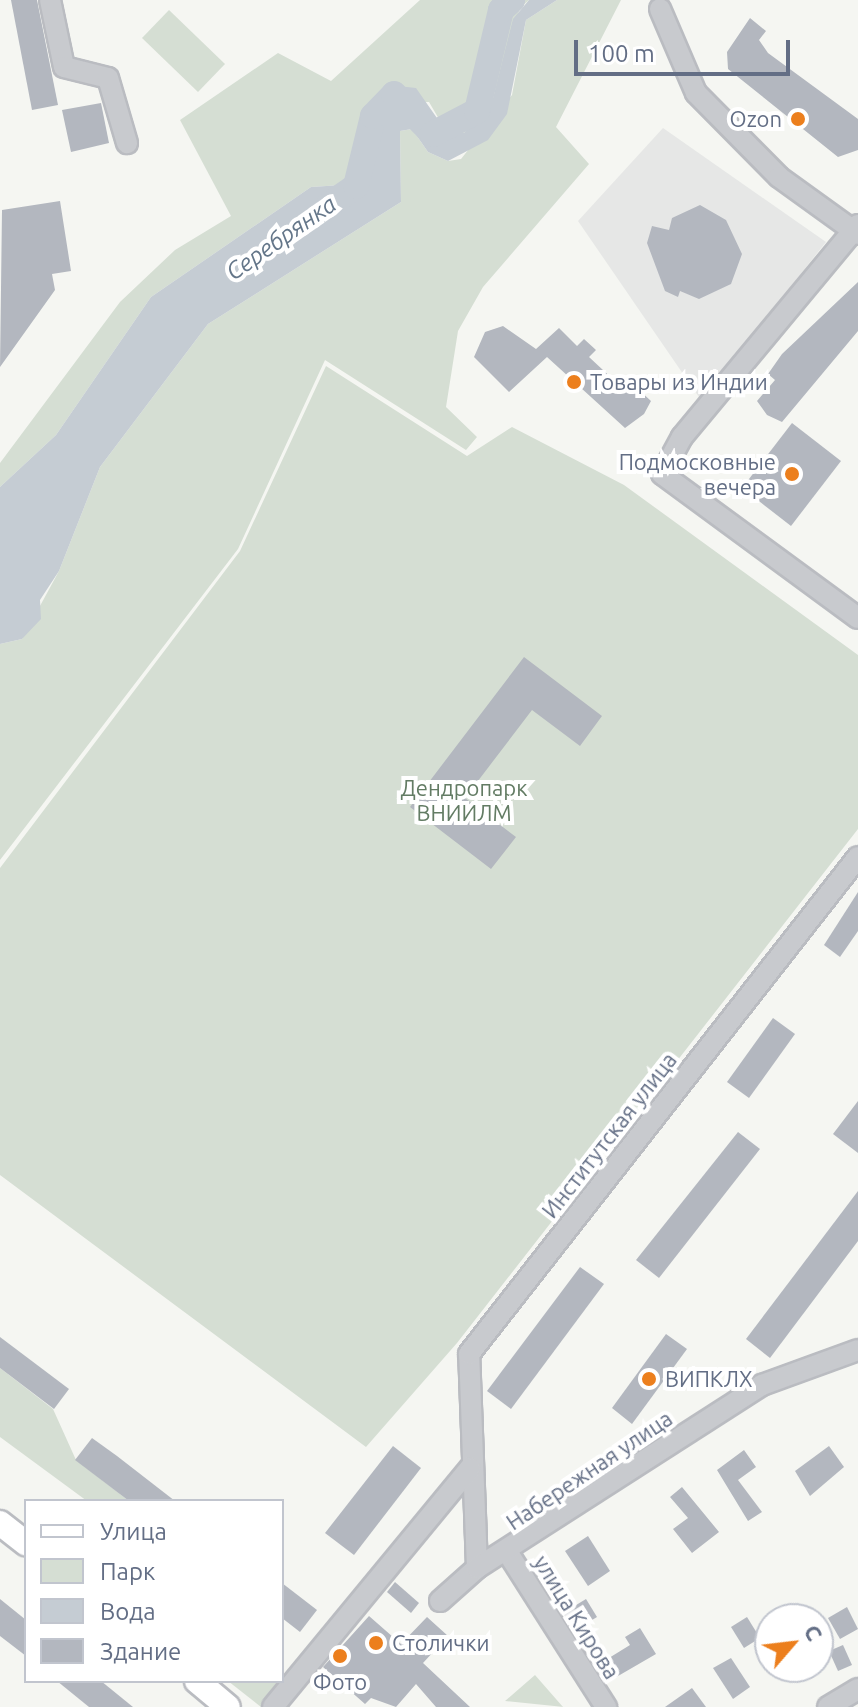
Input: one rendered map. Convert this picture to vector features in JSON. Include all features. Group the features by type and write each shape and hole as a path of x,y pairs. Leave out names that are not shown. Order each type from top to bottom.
{"main road":[{"path":"0,1523 24,1541"},
{"path":"199,1683 228,1707"}],"street":[{"path":"50,0 64,67 108,78 127,143"},
{"path":"660,9 696,93 779,177 856,230 682,437 662,474 858,618"},
{"name":"Институтская улица","path":"477,1568 470,1468 469,1354 858,857"},
{"name":"Набережная улица","path":"440,1601 477,1568 508,1553 762,1385 858,1350"},
{"path":"273,1707 470,1468"},
{"name":"улица Кирова","path":"508,1553 606,1707"},
{"path":"828,1707 858,1689"}],"shaded area":[{"path":"663,128 826,242 701,400 578,221"}],"green space":[{"path":"420,0 529,0 520,8 493,98 477,120 464,133 446,131 429,102 382,102 369,172 357,184 311,187 151,297 56,435 0,487 0,463 120,302 175,250 231,216 180,120 278,53 331,81"},
{"path":"557,0 621,0 556,127 589,164 483,287 458,331 446,407 477,437 466,450 325,360 238,549 0,860 0,644 22,639 59,571 100,467 208,324 401,202 400,131 412,129 428,152 448,161 461,159 512,95 526,20"},
{"path":"169,10 225,64 198,92 142,38"},
{"name":"Дендропарк ВНИИЛМ","path":"326,366 467,456 512,427 624,485 858,655 858,829 457,1343 366,1447 0,1175 0,868 240,551"},
{"path":"0,1368 53,1409 76,1460 126,1499 84,1499 0,1437"},
{"path":"535,1675 563,1707 505,1701"},
{"path":"231,1683 280,1683 261,1707"}],"water":[{"path":"529,0 557,0 526,20 507,114 488,140 448,161 428,152 412,129 400,131 401,202 208,324 100,467 59,571 40,600 41,619 22,639 0,644 0,487 56,435 151,297 311,187 357,184 369,172 382,102 398,86 416,88 446,131 464,133 493,98 513,19"}],"building":[{"path":"11,0 37,0 58,105 32,110"},
{"path":"750,18 766,31 759,40 768,53 858,119 858,150 838,157 728,69 727,52"},
{"path":"101,103 109,143 71,152 62,110"},
{"path":"60,201 71,271 52,274 55,290 0,367 2,210"},
{"path":"700,205 726,220 742,254 731,284 699,299 680,291 678,297 665,291 647,243 652,226 669,230 672,218"},
{"path":"858,282 858,331 782,422 767,415 757,401 775,380 768,374 782,354"},
{"path":"503,326 536,349 559,328 577,346 584,339 596,350 589,357 618,384 625,377 651,401 644,414 625,428 547,357 509,392 474,357 485,332"},
{"name":"Подмосковные вечера","path":"792,423 841,461 791,526 742,488"},
{"path":"524,657 602,716 580,746 532,710 465,798 516,837 491,869 410,807"},
{"path":"858,892 858,931 840,957 824,945"},
{"path":"773,1018 795,1034 749,1098 727,1082"},
{"path":"858,1101 858,1153 833,1134"},
{"path":"738,1132 760,1149 659,1278 636,1260"},
{"path":"858,1191 858,1241 770,1358 746,1339"},
{"path":"580,1267 604,1284 511,1409 487,1391"},
{"name":"ВИПКЛХ","path":"666,1334 687,1349 632,1424 612,1408"},
{"path":"0,1337 69,1389 54,1409 0,1368"},
{"path":"92,1438 172,1499 126,1499 75,1460"},
{"path":"393,1446 421,1468 354,1555 325,1533"},
{"path":"829,1446 844,1467 810,1496 795,1471"},
{"path":"744,1450 756,1467 738,1480 762,1512 748,1521 717,1470"},
{"path":"682,1487 719,1532 692,1553 673,1529 688,1518 670,1497"},
{"path":"588,1536 610,1571 588,1586 565,1551"},
{"path":"395,1582 419,1603 411,1613 387,1592"},
{"path":"284,1585 317,1610 300,1632 284,1620"},
{"path":"0,1599 24,1618 24,1654 0,1636"},
{"path":"586,1599 597,1617 574,1631 563,1613"},
{"path":"847,1607 858,1629 840,1639 834,1628 834,1615"},
{"path":"369,1616 401,1644 427,1617 448,1636 423,1663 470,1707 436,1707 416,1684 396,1707 371,1698 365,1704 323,1667"},
{"path":"747,1617 754,1628 754,1642 744,1648 731,1627"},
{"path":"640,1628 656,1654 606,1683 596,1666 630,1645 625,1637"},
{"path":"843,1645 852,1665 838,1671 834,1649"},
{"path":"731,1658 750,1687 733,1699 713,1668"},
{"path":"59,1683 103,1683 133,1707 89,1707"},
{"path":"692,1688 706,1707 665,1707"}],"waterway":[{"name":"Серебрянка","path":"329,205 356,186 373,116 394,94 433,134 477,111 501,10 512,0"}],"place":[{"name":"Ozon","path":"798,119"},
{"name":"Товары из Индии","path":"574,382"},
{"name":"Подмосковные вечера","path":"792,474"},
{"name":"ВИПКЛХ","path":"649,1379"},
{"name":"Столички","path":"376,1643"},
{"name":"Фото","path":"340,1656"}]}
